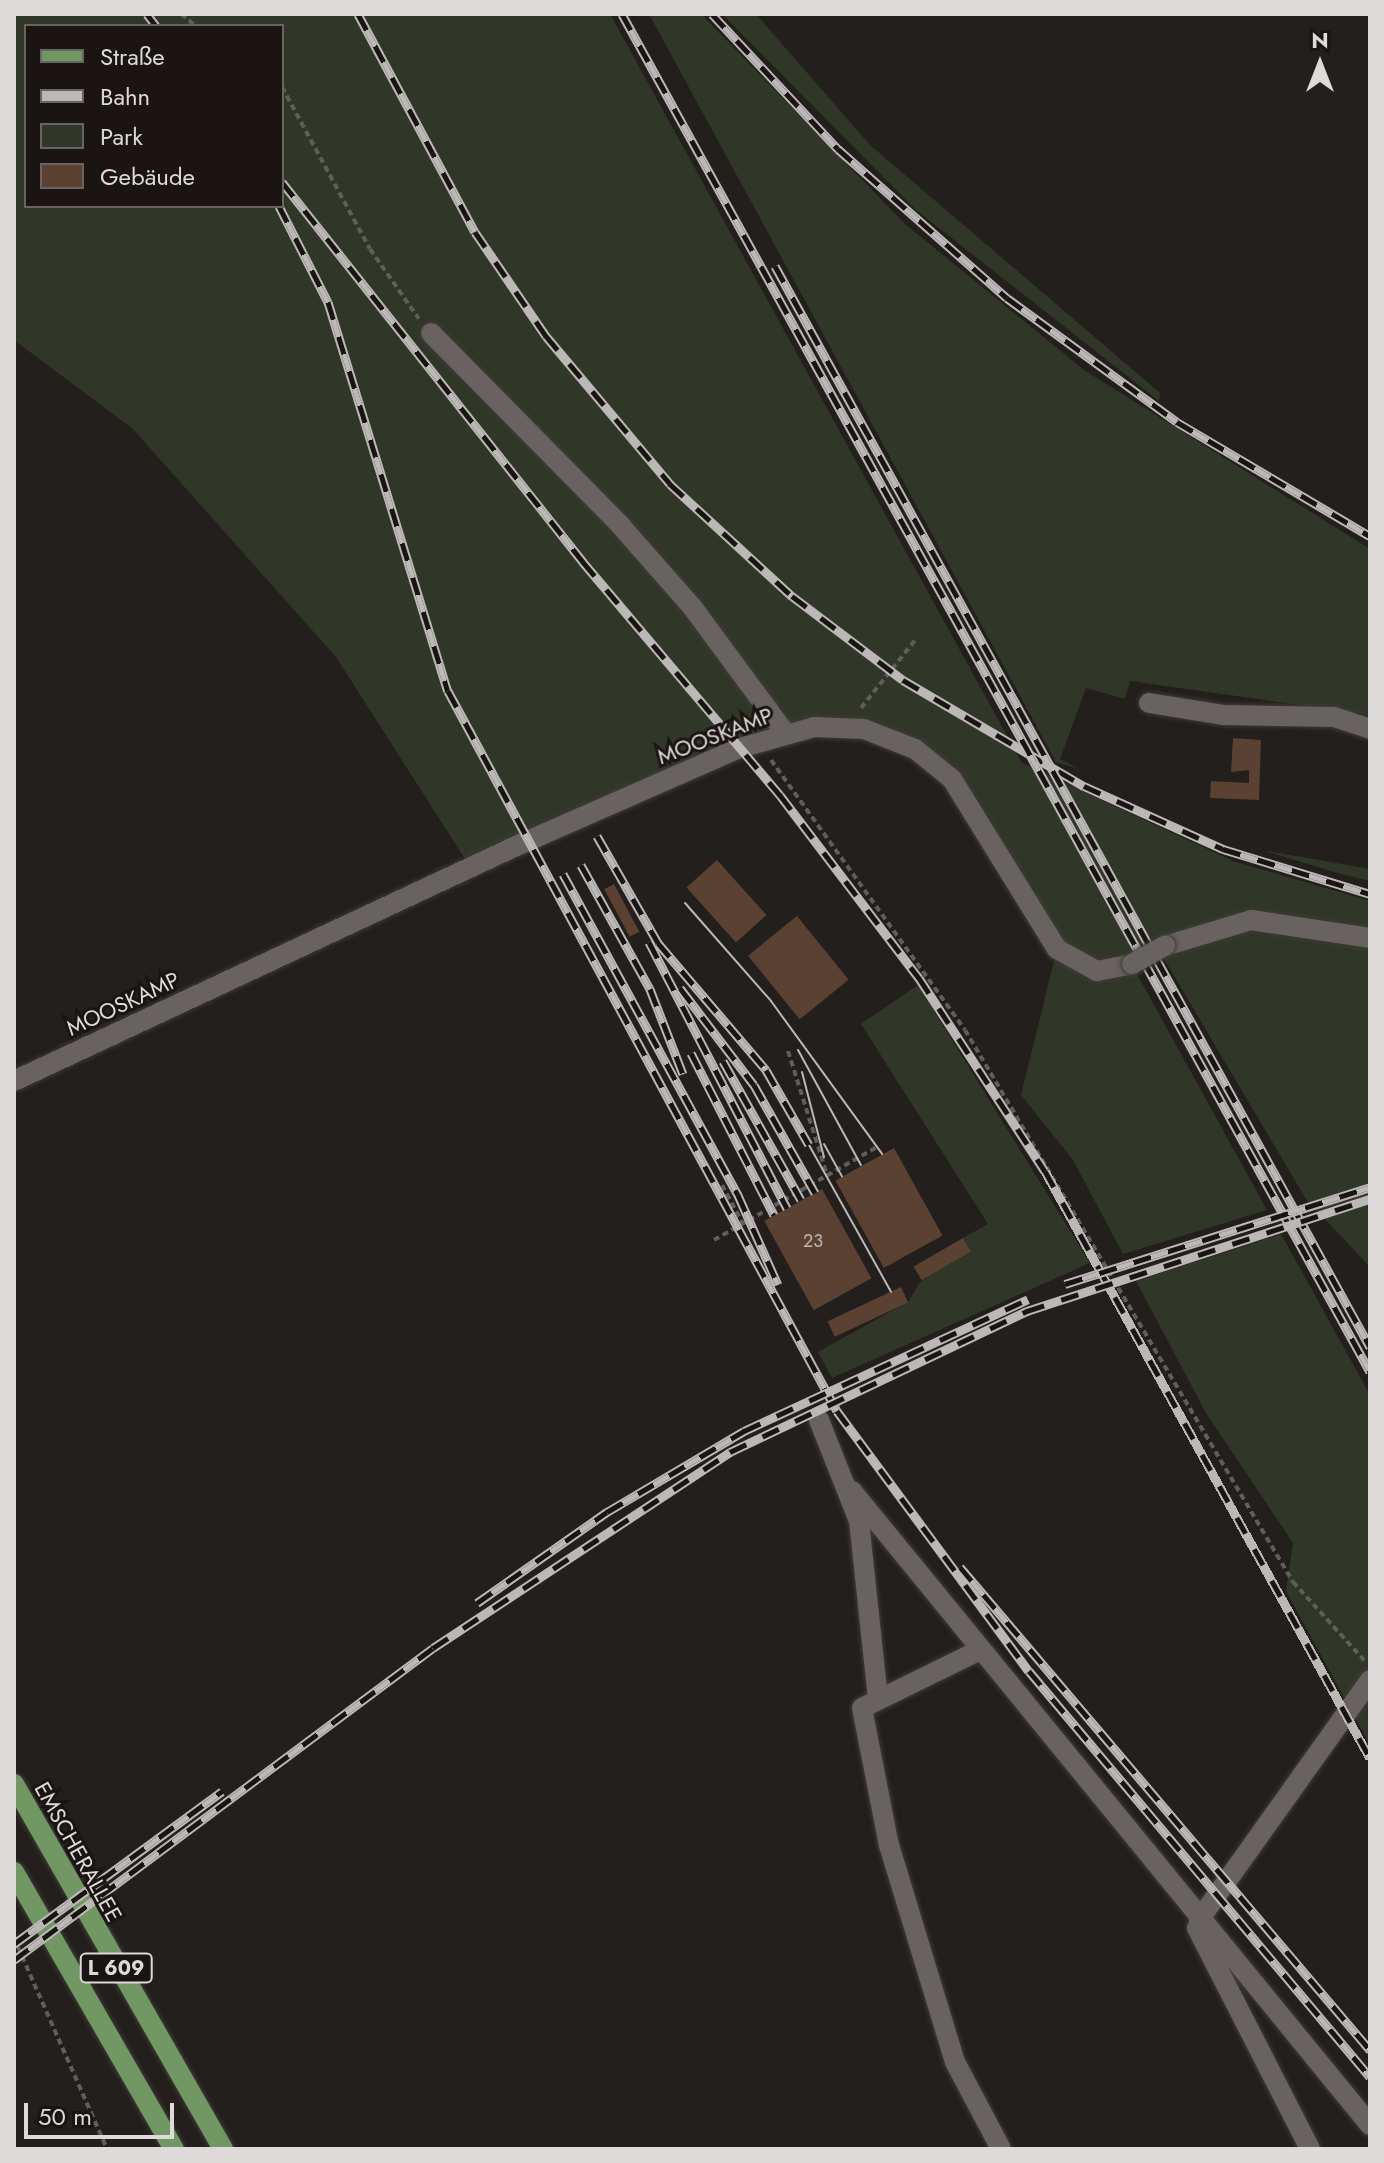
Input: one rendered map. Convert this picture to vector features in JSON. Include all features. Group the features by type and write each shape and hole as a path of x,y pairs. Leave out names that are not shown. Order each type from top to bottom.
{"main road":[{"name":"EMSCHERALLEE","path":"14,1784 223,2149"},
{"name":"L 609","path":"14,1872 174,2149"}],"street":[{"path":"431,333 621,526 786,734"},
{"path":"1149,703 1223,715 1334,717 1370,729"},
{"name":"MOOSKAMP","path":"14,1081 514,847 762,741 786,734 844,728 915,749 952,779 1057,949 1097,971 1132,964 1165,946 1251,920 1370,938"},
{"path":"819,1420 852,1491 1194,1914 1370,2125"},
{"path":"852,1491 878,1700"},
{"path":"980,1650 862,1708 889,1845 955,2062 1001,2149"},
{"path":"1194,1914 1370,1680"},
{"path":"1194,1914 1310,2149"}],"path":[{"path":"284,91 370,249 431,333"},
{"path":"844,728 915,640"},
{"path":"762,741 790,793 965,1030 1293,1582 1370,1666"},
{"path":"788,1051 827,1175"},
{"path":"714,1240 877,1147"},
{"path":"722,1185 743,1224"},
{"path":"774,1215 775,1205"},
{"path":"14,1938 107,2149"}],"green space":[{"path":"14,14 610,14 1022,763 1233,861 1370,901 1370,1267 1306,1199 1164,959 1132,965 1267,1210 1123,1254 1073,1160 1021,1095 1057,949 982,823 915,749 870,720 815,719 769,731 465,859 336,657 133,429 14,340"},
{"path":"649,14 701,14 905,224 1084,370 1370,549 1370,715 1130,681 1125,699 1086,688 1060,759 1079,769 1056,762"},
{"path":"722,14 756,14 870,145 1160,393 1159,401 916,210"},
{"path":"1262,850 1370,869 1370,881 1341,874"},
{"path":"918,985 1090,1263 832,1378 818,1352 908,1302 921,1281 971,1252 963,1238 988,1224 861,1024"},
{"path":"1281,1234 1370,1395 1370,1745 1286,1591 1293,1543 1206,1413 1136,1281"}],"building":[{"path":"1233,738 1261,740 1259,800 1210,798 1211,781 1249,783 1249,770 1231,772"},
{"path":"717,860 767,915 736,942 687,887"},
{"path":"614,884 639,932 630,937 604,889"},
{"path":"797,916 849,980 800,1019 748,956"},
{"path":"894,1148 942,1235 884,1268 835,1180"},
{"path":"822,1189 871,1278 814,1310 764,1221"},
{"path":"963,1238 971,1252 922,1280 914,1266"},
{"path":"901,1287 908,1302 835,1337 828,1321"}],"tram line":[{"path":"685,903 771,1001 882,1154"},
{"path":"798,1050 861,1165"},
{"path":"802,1072 824,1157"},
{"path":"824,1144 842,1176"},
{"path":"809,1145 891,1292"}],"railway":[{"path":"147,14 154,24"},
{"path":"358,14 475,232 546,336 670,484 792,596 903,680 1084,786 1223,849 1370,894"},
{"path":"622,14 1370,1372"},
{"path":"712,14 838,149 1007,298 1177,422 1370,536"},
{"path":"284,185 583,562 780,795 919,978 1045,1171 1370,1758"},
{"path":"280,208 328,302 448,691 837,1411 1029,1671 1370,2077"},
{"path":"775,266 1370,1347"},
{"path":"597,836 658,943 766,1070 809,1145"},
{"path":"581,865 650,989 683,1074"},
{"path":"563,874 738,1195 778,1285"},
{"path":"649,942 787,1208"},
{"path":"680,988 754,1085 815,1193"},
{"path":"691,1053 774,1215"},
{"path":"723,1061 801,1200"},
{"path":"1065,1284 1370,1187"},
{"path":"14,1960 433,1648 730,1452 1027,1311 1370,1199"},
{"path":"477,1603 607,1512 744,1431 1028,1299"},
{"path":"960,1567 1370,2050"},
{"path":"14,1944 222,1791"}]}
